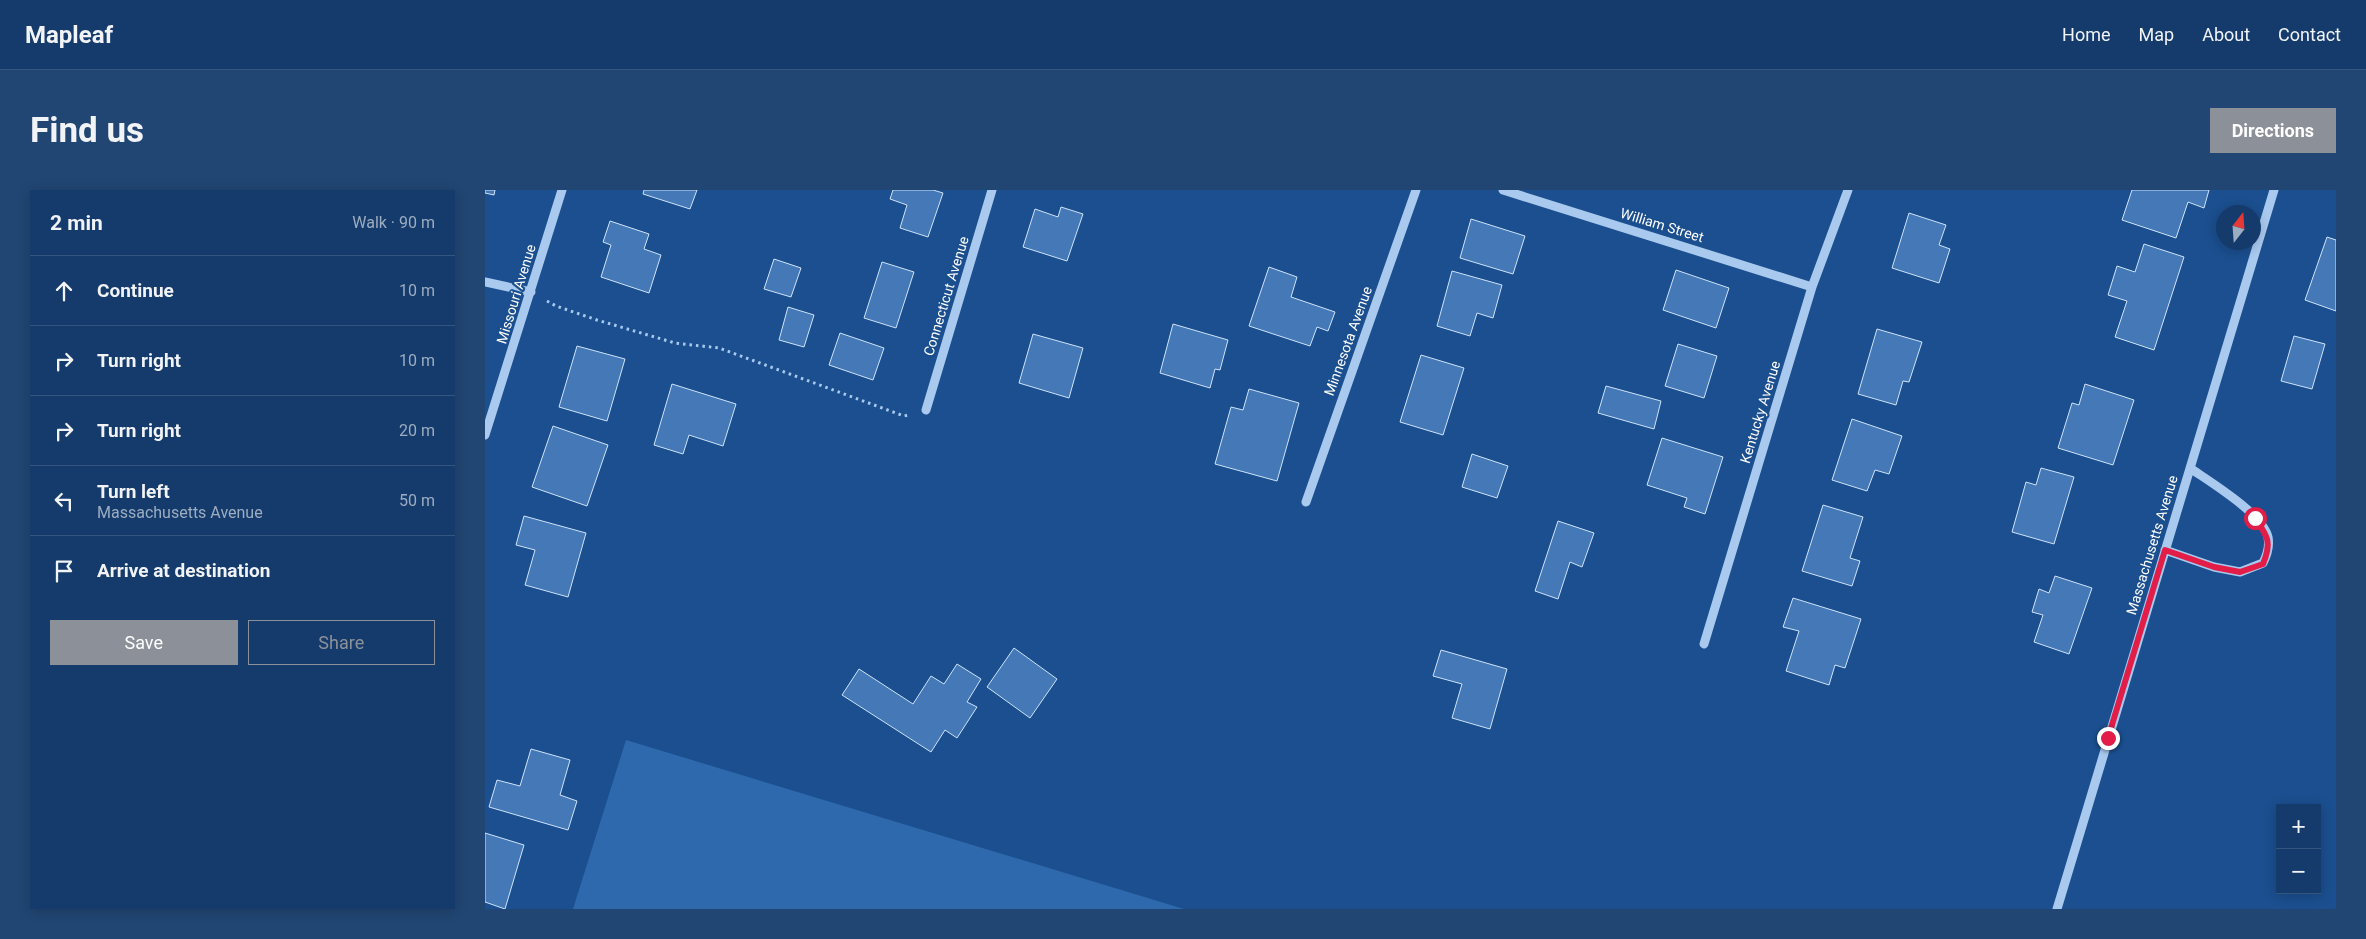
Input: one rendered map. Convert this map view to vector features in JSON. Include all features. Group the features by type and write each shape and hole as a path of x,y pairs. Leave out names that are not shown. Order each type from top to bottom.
{"street":[{"name":"Missouri Avenue","path":"485,436 563,190"},
{"name":"Connecticut Avenue","path":"926,410 992,190"},
{"name":"Minnesota Avenue","path":"1306,502 1417,190"},
{"name":"William Street","path":"1503,190 1812,287"},
{"name":"Kentucky Avenue","path":"1704,644 1812,287 1847,190"},
{"name":"Massachusetts Avenue","path":"2057,909 2274,190"},
{"path":"485,282 531,292"},
{"path":"2165,550 2214,567 2240,572 2263,564 2269,549 2268,536 2255,518 2233,498 2190,468"}],"path":[{"path":"531,292 556,306 675,343 719,348 767,368 904,416 926,410"}],"shaded area":[{"path":"626,740 1184,909 573,909"}],"building":[{"path":"485,190 495,190 494,195 485,193"},
{"path":"644,190 697,190 690,209 643,194"},
{"path":"893,190 933,190 943,193 928,237 900,228 907,205 890,199"},
{"path":"2132,190 2209,190 2204,208 2188,202 2176,238 2122,220"},
{"path":"1061,207 1083,214 1067,261 1023,247 1035,209 1058,217"},
{"path":"1909,213 1946,225 1939,245 1950,249 1939,283 1892,268"},
{"path":"1471,219 1525,236 1513,274 1460,258"},
{"path":"610,221 649,234 644,249 661,255 649,293 601,277 611,245 603,242"},
{"path":"2327,237 2336,240 2336,311 2305,300"},
{"path":"2144,244 2184,257 2154,350 2115,337 2127,301 2108,295 2117,266 2135,272"},
{"path":"774,259 801,268 791,297 764,289"},
{"path":"882,262 914,272 896,328 864,318"},
{"path":"1269,267 1297,277 1291,297 1335,312 1328,331 1317,327 1310,346 1249,326"},
{"path":"1676,270 1729,288 1716,328 1663,310"},
{"path":"1452,271 1502,285 1493,318 1477,313 1470,336 1437,326"},
{"path":"788,307 814,315 804,347 779,340"},
{"path":"1173,324 1228,340 1220,370 1215,369 1210,388 1160,373"},
{"path":"1877,329 1922,342 1909,382 1903,381 1896,405 1858,394"},
{"path":"840,333 884,348 873,380 829,365"},
{"path":"1033,334 1083,348 1069,398 1019,383"},
{"path":"2294,336 2325,344 2312,389 2281,381"},
{"path":"1678,344 1717,356 1704,398 1665,386"},
{"path":"577,346 625,359 607,421 559,407"},
{"path":"1421,355 1464,368 1443,435 1400,422"},
{"path":"672,384 736,404 723,446 689,435 683,454 654,445"},
{"path":"2085,384 2134,400 2113,465 2058,448 2072,403 2079,405"},
{"path":"1606,386 1661,401 1654,429 1598,413"},
{"path":"1249,389 1299,403 1277,481 1215,464 1231,407 1243,410"},
{"path":"1852,419 1902,436 1889,474 1875,470 1867,491 1832,480"},
{"path":"553,426 608,445 587,506 532,487"},
{"path":"1662,438 1723,457 1705,514 1684,507 1687,498 1647,485"},
{"path":"1472,454 1508,466 1497,498 1462,487"},
{"path":"2041,468 2074,477 2054,544 2012,532 2026,482 2036,485"},
{"path":"1823,505 1863,517 1850,558 1860,561 1852,586 1802,571"},
{"path":"524,516 586,533 568,597 525,585 535,550 516,545"},
{"path":"1558,521 1594,533 1582,567 1570,562 1558,599 1535,591"},
{"path":"2055,576 2092,588 2069,654 2034,642 2043,615 2032,612 2039,589 2049,593"},
{"path":"1793,598 1861,619 1845,668 1835,665 1829,685 1786,671 1799,631 1783,627"},
{"path":"1014,648 1057,679 1030,718 987,687"},
{"path":"1441,650 1507,669 1490,729 1452,718 1462,684 1433,676"},
{"path":"957,664 981,679 967,702 977,707 957,738 945,730 931,752 842,695 859,669 913,704 931,676 944,684"},
{"path":"531,749 570,760 560,795 577,801 568,830 489,807 497,780 520,786"},
{"path":"485,833 524,845 505,909 485,902"}],"route":[{"path":"2108,738 2165,550 2214,567 2240,572 2263,564 2269,549 2268,536 2255,518"}]}
